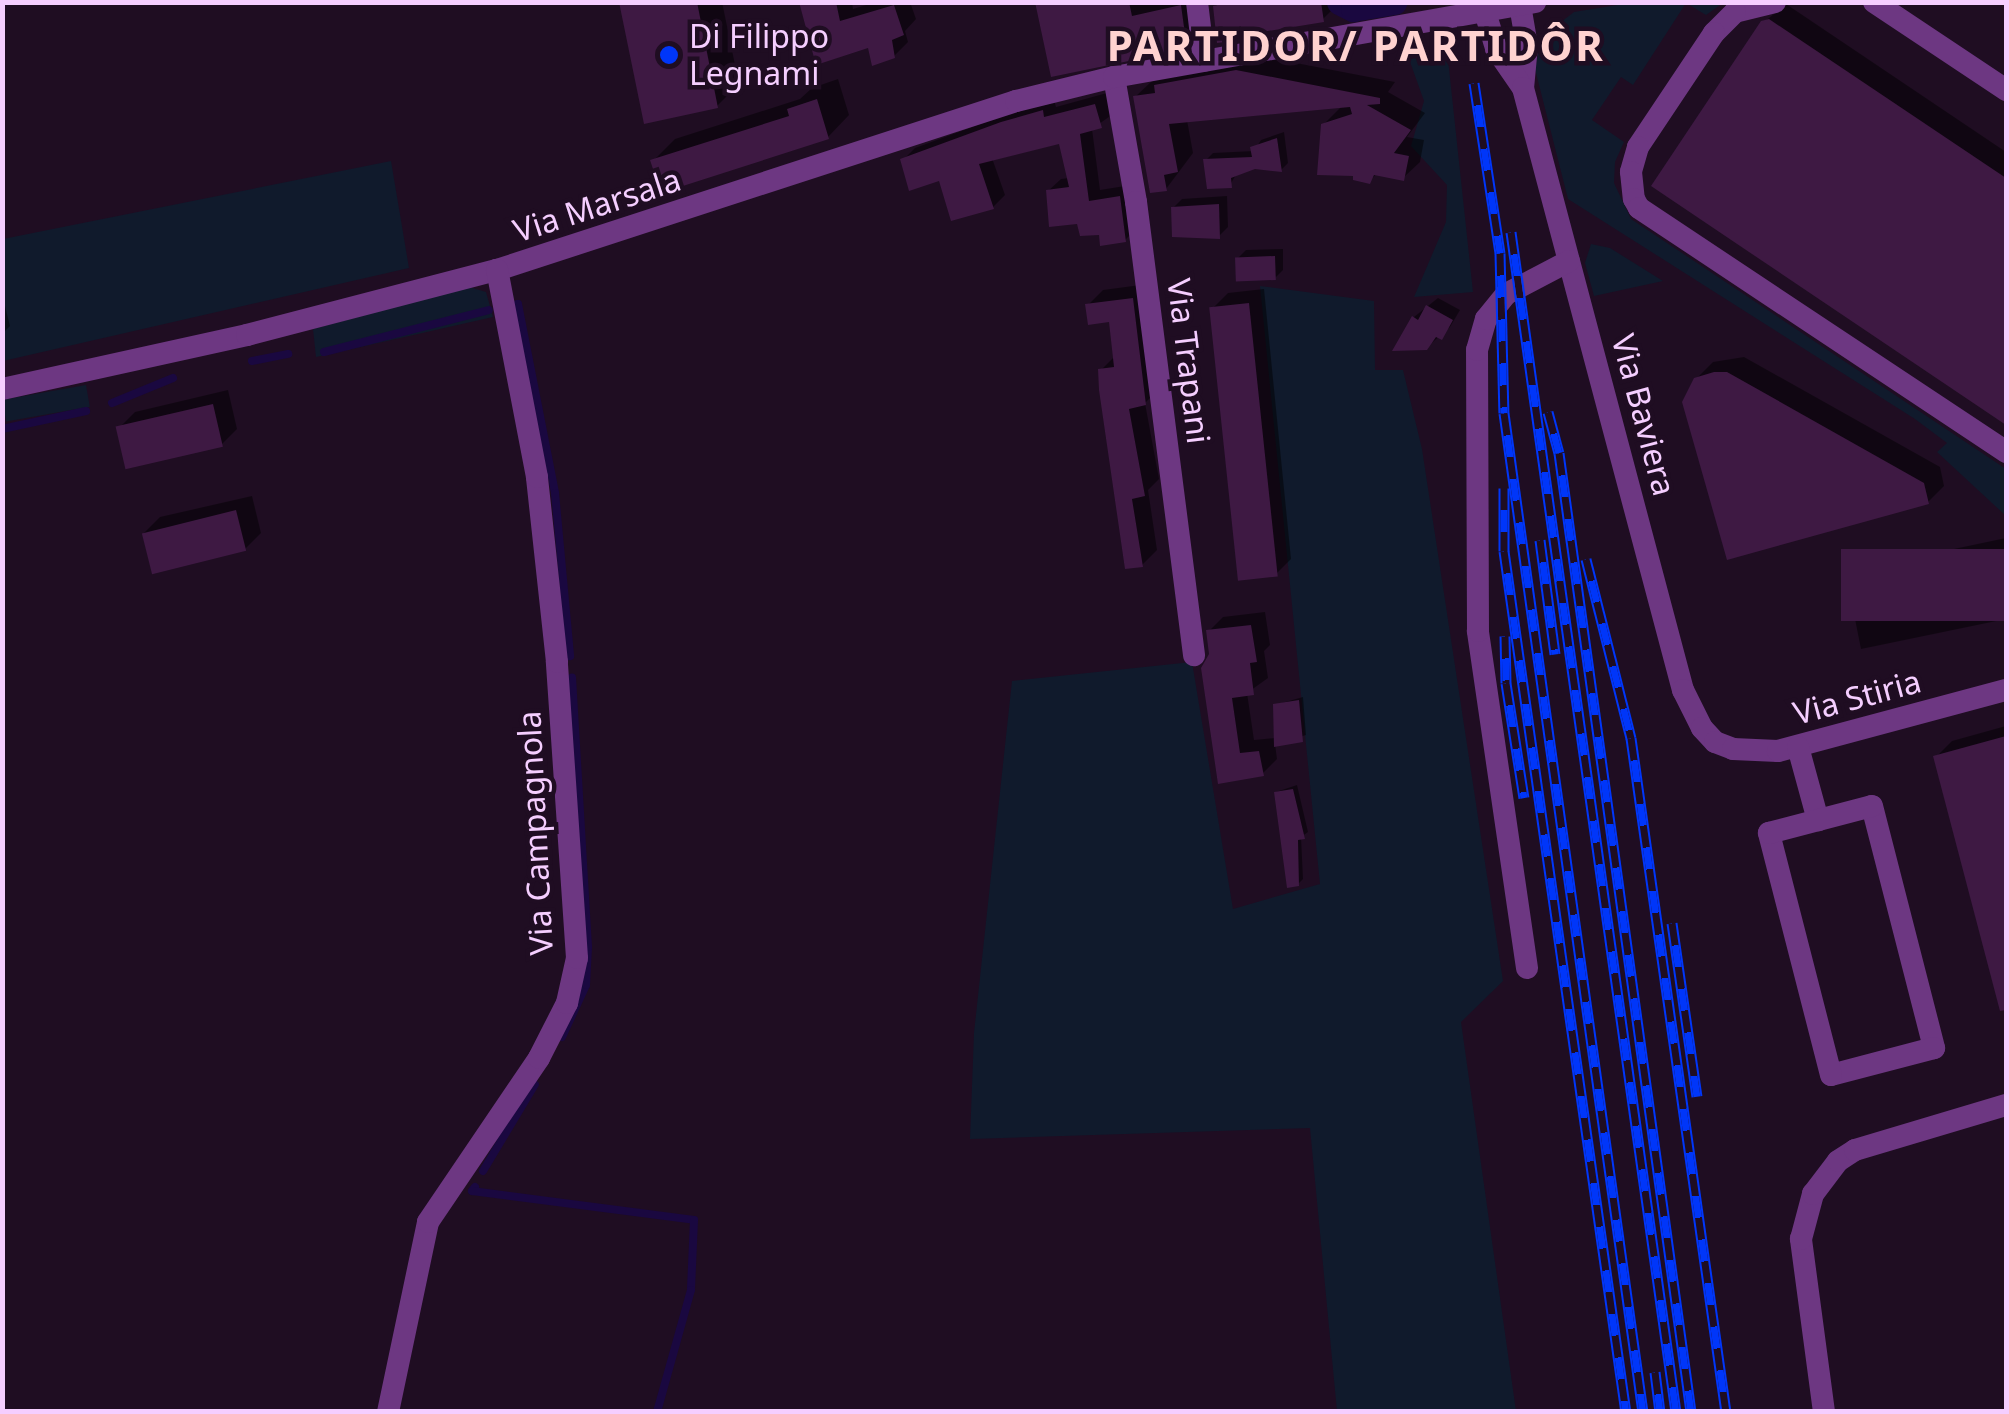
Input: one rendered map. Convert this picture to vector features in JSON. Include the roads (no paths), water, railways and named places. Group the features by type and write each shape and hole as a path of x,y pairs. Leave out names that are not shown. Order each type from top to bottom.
{"street":[{"path":"1197,2 1204,61"},
{"path":"1775,2 1735,12 1714,33 1638,146 1631,172 1634,200 1639,208 2006,452"},
{"path":"1874,2 2006,90"},
{"name":"Via Marsala","path":"2,388 247,335 497,270 1016,101 1114,77 1527,4"},
{"name":"Via Baviera","path":"1523,88 1527,4"},
{"name":"Via Baviera","path":"1485,12 1496,49 1523,88 1684,690 1702,728 1724,746"},
{"name":"Via Trapani","path":"1114,77 1136,202 1194,655"},
{"path":"1526,968 1478,631 1476,350 1486,319 1506,294 1570,261"},
{"name":"Via Campagnola","path":"388,1412 428,1222 539,1058 566,1004 576,958 557,662 537,477 497,270"},
{"name":"Via Stiria","path":"1724,746 1764,752 1798,747 2006,690"},
{"path":"1798,747 1818,820"},
{"path":"1872,806 1934,1048 1831,1074 1770,833 1818,820 1872,806"},
{"path":"1824,1412 1801,1239 1812,1194 1838,1161 1855,1150 2006,1105"}],"waterway":[{"path":"1339,2 1353,9 1394,2"},
{"path":"514,305 518,304 555,493 570,656"},
{"path":"324,352 489,310"},
{"path":"252,361 288,354"},
{"path":"112,403 173,378"},
{"path":"2,429 86,411"},
{"path":"562,1037 586,985 588,947 572,677"},
{"path":"483,1171 535,1084"},
{"path":"475,1187 472,1191 694,1220 691,1290 657,1412"}],"railway":[{"path":"1474,83 1500,253 1504,413 1643,1412"},
{"path":"1511,232 1676,1412"},
{"path":"1548,412 1559,453 1691,1412"},
{"path":"1504,488 1504,551 1626,1412"},
{"path":"1540,540 1555,654"},
{"path":"1586,559 1631,738 1726,1412"},
{"path":"1505,636 1506,683 1524,798"},
{"path":"1672,923 1697,1096"},
{"path":"1655,1372 1660,1412"}],"place":[{"name":"Di Filippo Legnami","path":"669,55"}],"district":[{"name":"PARTIDOR/ PARTIDÔR","path":"1356,45"}]}
